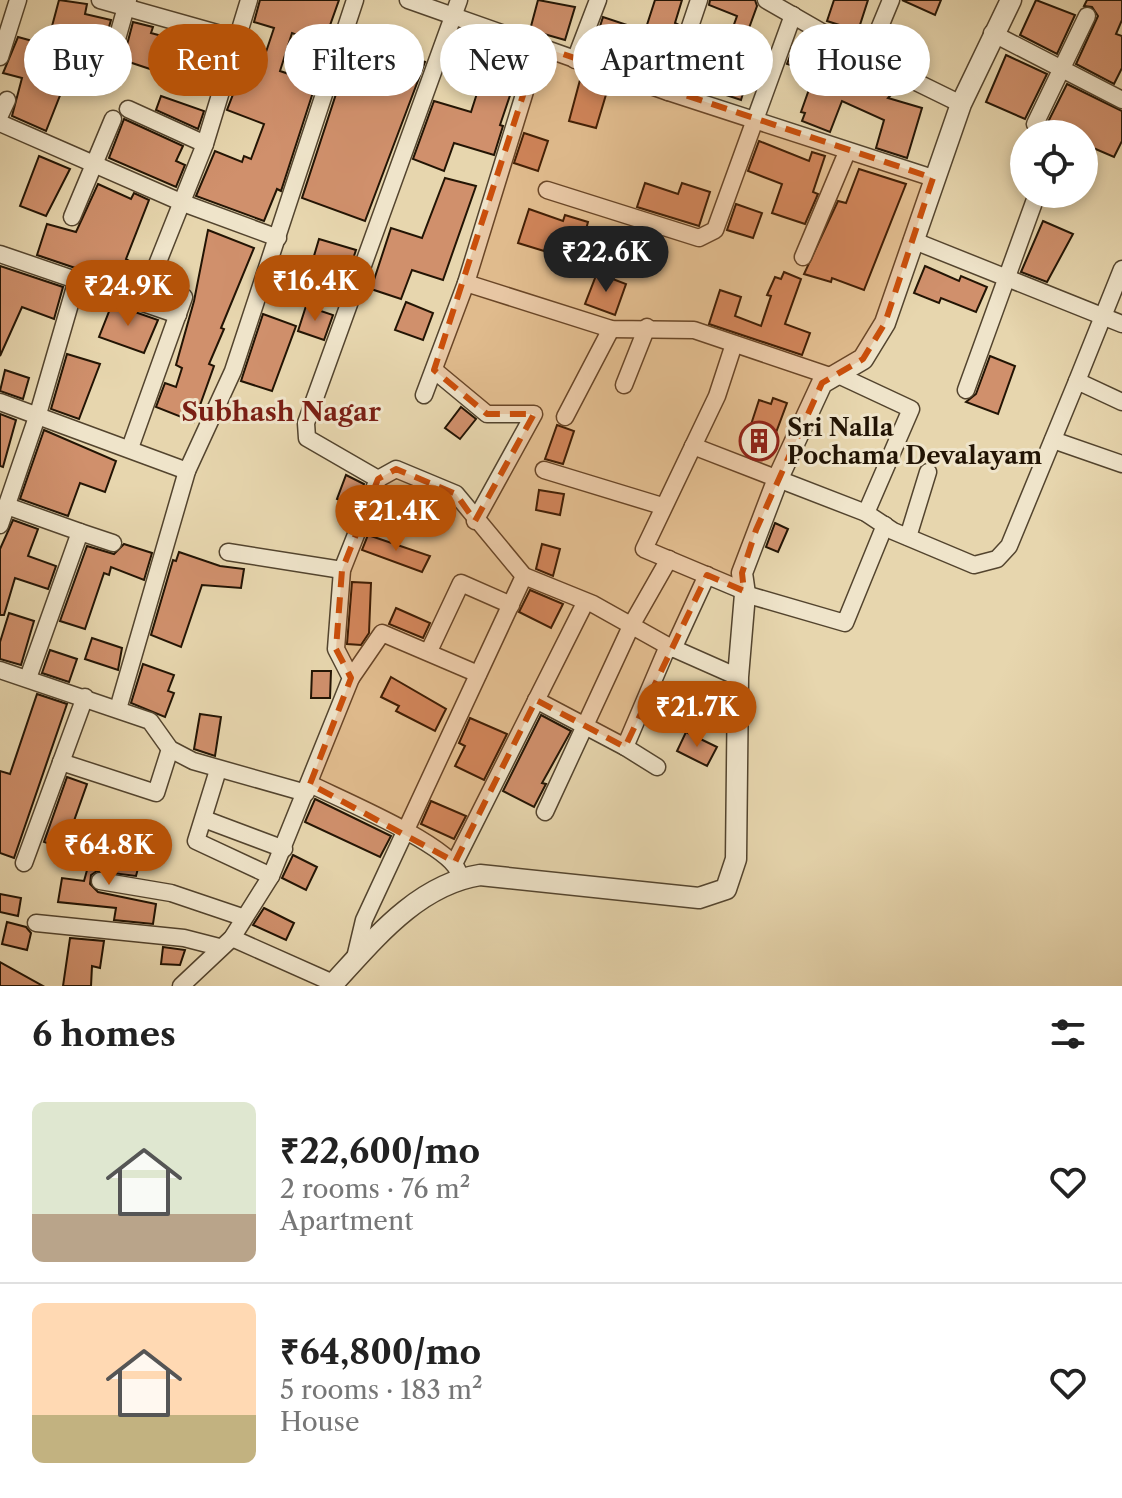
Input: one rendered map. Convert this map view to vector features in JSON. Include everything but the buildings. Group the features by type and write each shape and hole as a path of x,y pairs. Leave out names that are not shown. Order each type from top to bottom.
{"street":[{"path":"0,57 18,0"},
{"path":"100,0 128,3 192,24"},
{"path":"242,24 249,0"},
{"path":"118,709 187,471 233,371 355,0"},
{"path":"408,0 457,8 492,24"},
{"path":"589,24 598,0"},
{"path":"691,24 699,0"},
{"path":"766,0 808,24"},
{"path":"881,24 891,0"},
{"path":"0,670 150,721 170,749 218,770 308,788 407,831 458,870 480,875 699,898 726,889 736,859 738,677 744,593 742,573 779,476 822,383 863,359 885,323 961,104 992,33 1011,0"},
{"path":"122,24 128,3"},
{"path":"378,479 307,438 306,423 457,8"},
{"path":"547,190 699,238 709,237 715,230 793,15"},
{"path":"1037,120 1087,16"},
{"path":"992,33 1061,71 1120,95"},
{"path":"930,89 961,104"},
{"path":"154,272 183,203 220,96"},
{"path":"424,395 466,283 524,96"},
{"path":"680,96 933,178"},
{"path":"128,109 205,144"},
{"path":"72,217 113,119"},
{"path":"0,123 183,203 278,238"},
{"path":"803,257 847,152"},
{"path":"966,390 1032,208"},
{"path":"912,240 1007,275 1122,324"},
{"path":"0,254 178,315"},
{"path":"693,446 779,476 866,513 908,537 974,565 997,559 1009,546 1122,269"},
{"path":"0,525 38,414 77,280"},
{"path":"466,283 611,329 647,327 694,330 833,375 911,409 866,513"},
{"path":"130,448 184,297"},
{"path":"624,385 647,327"},
{"path":"565,417 611,329"},
{"path":"734,344 717,396 644,549 744,593 845,623 885,525"},
{"path":"434,370 487,414 534,414 475,521"},
{"path":"1077,381 1122,402"},
{"path":"0,402 187,471"},
{"path":"1053,440 1122,464"},
{"path":"351,678 336,649 342,570 378,479 396,469 456,494 475,521 524,576 632,624 671,648 738,677"},
{"path":"544,470 662,506"},
{"path":"908,537 928,472"},
{"path":"7,506 113,543"},
{"path":"28,678 80,532"},
{"path":"228,552 342,570"},
{"path":"545,812 632,624 669,559"},
{"path":"625,747 707,575"},
{"path":"354,962 364,920 524,576"},
{"path":"429,651 461,583 511,605"},
{"path":"36,923 225,942 332,985 401,913 458,870 536,700 585,603"},
{"path":"181,986 225,942 271,876 351,678 382,633 478,674"},
{"path":"24,863 85,697"},
{"path":"536,700 657,767"},
{"path":"61,762 156,793 170,749"},
{"path":"218,770 196,841 271,876"},
{"path":"204,819 284,849"},
{"path":"100,881 171,893 242,917"}],"highlighted area":[{"path":"539,46 933,178 885,323 863,359 822,383 756,530 742,573 744,591 707,575 625,747 536,700 455,862 310,784 351,678 336,649 342,570 378,479 396,469 456,494 475,521 534,414 487,414 434,370"}],"place":[{"name":"Sri Nalla Pochama Devalayam","path":"759,441"}],"district":[{"name":"Subhash Nagar","path":"281,412"}]}
